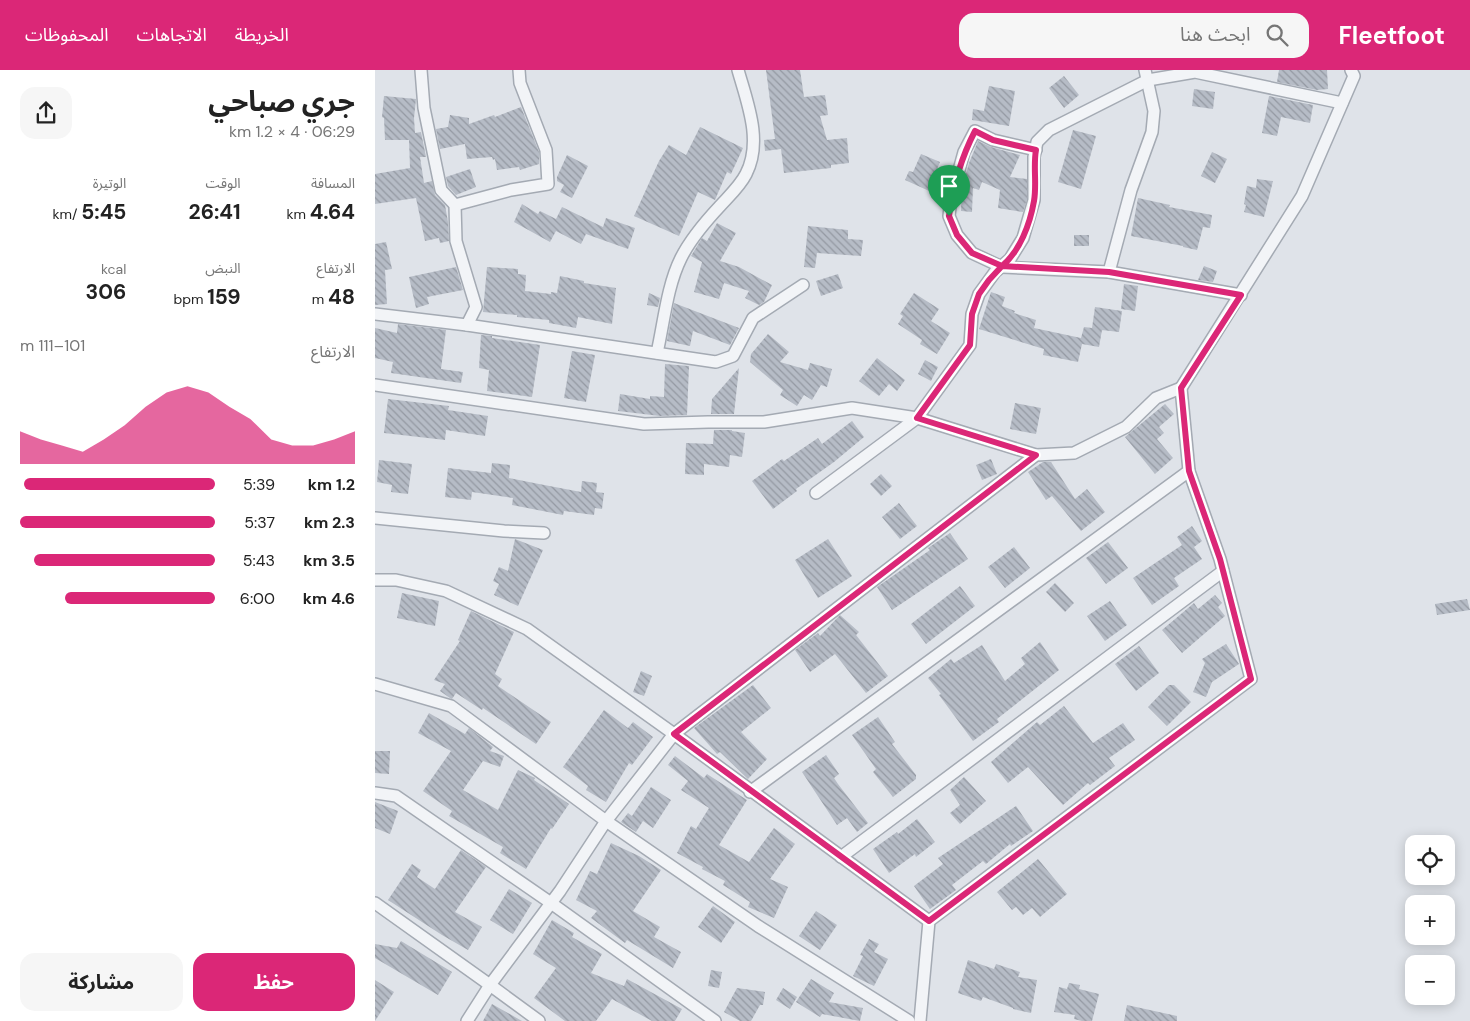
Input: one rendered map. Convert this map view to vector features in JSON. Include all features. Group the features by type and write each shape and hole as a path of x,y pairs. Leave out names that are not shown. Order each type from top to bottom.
{"street":[{"path":"421,70 424,108 441,190 455,205 456,241 476,306 467,325"},
{"path":"455,205 511,190 548,184 546,150 519,83 519,70"},
{"path":"657,353 672,281 681,258 695,234 746,174 753,153 751,115 738,70"},
{"path":"375,385 644,424 764,422 852,408 917,418 1036,455 1074,453 1126,427 1156,398 1181,388 1302,196 1354,76 1351,70"},
{"path":"816,493 917,418 970,345 972,314 979,294 989,280 1011,259 1023,238 1034,200 1037,142 1049,130 1146,75 1195,72 1342,103"},
{"path":"1109,272 1131,190 1152,132 1154,111 1146,75"},
{"path":"1036,150 993,140 975,131 964,152 951,199 949,216 957,235 972,253 1002,266 1109,272 1241,295"},
{"path":"375,314 467,325 716,362 733,356 753,318 803,285"},
{"path":"920,1021 929,921 1251,679 1223,571 1189,471 1181,388"},
{"path":"467,1021 490,985 551,903 606,821 674,734 1036,455"},
{"path":"750,792 1189,471"},
{"path":"375,518 545,533"},
{"path":"841,857 1223,571"},
{"path":"375,580 396,580 446,591 527,629 929,921"},
{"path":"375,684 451,706 606,821 759,926 909,1021"},
{"path":"375,794 396,796 551,903 715,1021"},
{"path":"375,903 539,1021"}],"building":[{"path":"766,70 800,70 804,97 825,95 828,115 820,116 827,140 847,138 849,163 831,165 831,168 784,173 781,149 765,151 764,140 775,139"},
{"path":"1279,70 1327,70 1328,89 1317,90 1277,82"},
{"path":"1064,76 1079,95 1064,108 1049,88"},
{"path":"989,86 1015,91 1009,126 972,120 973,109 984,111"},
{"path":"1194,89 1215,92 1213,109 1192,106"},
{"path":"384,96 416,99 415,133 421,132 426,157 420,157 424,183 432,181 435,195 445,205 449,241 440,243 439,238 425,241 416,198 375,204 375,174 410,168 409,140 385,140 384,118 382,117"},
{"path":"1269,96 1313,105 1310,123 1281,117 1277,136 1262,133"},
{"path":"521,107 539,152 539,164 520,170 519,167 497,170 495,159 493,160 492,157 467,159 465,144 440,149 436,129 448,127 450,115 469,118 469,124"},
{"path":"700,127 743,148 731,174 727,172 715,200 698,192 679,236 634,216 659,161 669,145 686,155"},
{"path":"1073,130 1096,136 1081,189 1058,182"},
{"path":"978,141 991,147 1020,155 1010,177 1027,179 1027,199 1023,212 998,208 1000,190 982,182 979,190 973,188 972,212 961,211 962,187"},
{"path":"1212,152 1227,159 1215,183 1201,176"},
{"path":"921,154 940,162 932,181 943,185 938,195 905,180 909,171 913,172"},
{"path":"567,155 588,166 572,198 560,192 564,185 557,181"},
{"path":"470,169 476,187 456,195 448,186 446,177"},
{"path":"1257,179 1273,181 1264,217 1244,212 1247,186 1256,188"},
{"path":"1138,198 1170,205 1169,207 1212,215 1210,228 1203,227 1197,250 1131,236"},
{"path":"522,204 538,214 540,211 556,219 562,207 603,227 606,218 635,228 628,249 586,234 581,244 556,231 550,242 514,222"},
{"path":"717,223 736,233 720,261 739,267 772,285 764,302 759,305 745,298 749,291 724,283 719,299 694,292 702,262 691,256 702,238 707,241"},
{"path":"808,226 848,230 848,239 863,240 861,256 817,253 815,268 804,267"},
{"path":"1074,235 1089,235 1089,246 1074,246"},
{"path":"386,242 392,269 385,270 387,304 375,305 375,244"},
{"path":"1204,266 1217,271 1213,282 1198,280"},
{"path":"456,267 463,290 427,297 429,304 416,308 409,277"},
{"path":"487,267 518,269 518,274 526,275 525,291 557,293 560,276 584,281 584,283 616,288 612,324 578,317 576,328 549,323 549,320 483,312"},
{"path":"838,274 843,288 821,296 816,281"},
{"path":"1124,284 1138,286 1135,311 1121,309"},
{"path":"991,292 1005,297 1002,306 1015,311 1014,313 1036,320 1034,328 1081,338 1084,327 1092,328 1095,307 1122,311 1119,332 1102,330 1099,347 1082,344 1078,362 1043,355 1044,349 979,329"},
{"path":"649,293 660,298 658,307 647,305"},
{"path":"914,293 939,309 931,321 950,333 937,354 920,344 922,340 898,324 903,316 900,314"},
{"path":"674,303 739,328 730,345 693,331 690,346 667,341"},
{"path":"398,324 446,330 441,369 463,372 461,383 391,373 393,362 375,358 375,328 397,333"},
{"path":"768,334 789,352 780,362 808,370 810,363 832,369 827,387 821,385 812,400 804,395 797,406 780,395 783,390 750,362 751,354"},
{"path":"481,335 540,345 532,397 487,391 489,370 479,368"},
{"path":"572,351 595,355 586,402 564,398"},
{"path":"877,358 905,380 897,391 889,384 879,396 859,381"},
{"path":"925,360 938,367 931,381 918,374"},
{"path":"665,364 689,366 687,415 660,416 618,411 620,394 650,399 650,396 664,397"},
{"path":"739,368 734,414 711,414 712,399"},
{"path":"388,399 449,406 448,410 488,416 485,436 446,430 445,440 384,433"},
{"path":"1015,403 1041,408 1036,434 1010,429"},
{"path":"1165,404 1174,414 1159,427 1164,433 1157,439 1173,458 1155,474 1125,437"},
{"path":"852,421 864,437 773,509 752,481 782,459 784,461 818,438 822,444"},
{"path":"714,430 732,430 745,433 742,457 730,455 729,467 704,464 704,475 685,474 686,443 713,444"},
{"path":"991,459 997,474 982,480 976,465"},
{"path":"379,460 412,464 408,494 391,492 392,485 377,482"},
{"path":"1043,462 1051,462 1075,499 1087,489 1105,512 1081,531 1052,496 1046,500 1028,472"},
{"path":"492,463 510,465 509,478 581,492 582,481 597,483 596,492 604,493 602,509 595,508 594,515 564,511 563,515 512,505 513,498 472,492 471,500 445,497 448,468 491,473"},
{"path":"881,474 892,486 881,496 870,484"},
{"path":"899,503 917,526 900,539 882,517"},
{"path":"1192,526 1202,541 1194,547 1202,559 1174,578 1179,586 1152,605 1133,578 1182,545 1177,537"},
{"path":"950,533 968,559 892,610 877,587 930,550 928,548"},
{"path":"515,539 543,550 518,606 494,595 499,584 493,581 499,567 508,571"},
{"path":"828,539 852,576 818,598 795,560"},
{"path":"1108,542 1128,568 1106,584 1086,558"},
{"path":"1014,547 1030,568 1005,588 988,567"},
{"path":"1055,583 1074,603 1065,612 1046,592"},
{"path":"960,586 975,606 926,644 911,624"},
{"path":"402,593 439,601 435,626 397,618"},
{"path":"1215,595 1222,603 1218,607 1225,616 1182,653 1162,630 1194,603 1198,609"},
{"path":"1467,599 1470,610 1437,615 1435,604"},
{"path":"1110,601 1127,625 1105,641 1087,616"},
{"path":"471,611 514,632 495,674 502,679 498,686 551,722 536,744 483,708 482,710 456,693 452,699 450,698 440,691 445,684 434,680 460,641 458,640"},
{"path":"840,615 859,632 856,635 888,676 866,693 835,654 810,672 795,650 818,633 820,636"},
{"path":"1040,642 1059,670 997,719 999,722 973,741 928,678 951,659 954,663 982,645 1005,681 1025,664 1021,658"},
{"path":"1226,644 1239,664 1212,682 1206,697 1193,692 1205,663 1202,659"},
{"path":"1139,646 1159,673 1136,691 1115,664"},
{"path":"641,671 652,676 644,696 633,692"},
{"path":"753,685 771,708 741,732 767,759 748,779 720,752 717,754 694,728"},
{"path":"1169,685 1174,685 1191,702 1167,726 1148,707"},
{"path":"1064,706 1093,743 1123,723 1135,740 1109,758 1115,766 1090,785 1088,783 1063,805 1028,767 1008,783 991,762 1037,722 1040,725"},
{"path":"604,710 628,728 633,722 653,737 632,765 629,763 606,802 586,790 588,786 563,767"},
{"path":"429,713 465,734 469,728 493,747 490,751 504,756 500,767 483,761 463,790 498,810 518,770 535,778 534,780 569,804 551,828 526,869 500,853 503,847 449,816 452,811 423,791 451,751 418,733"},
{"path":"878,717 895,742 892,744 916,775 916,779 893,797 873,772 876,769 852,735"},
{"path":"375,751 390,751 389,774 375,773"},
{"path":"826,755 839,774 834,778 868,823 857,832 847,818 837,825 802,772"},
{"path":"675,756 704,778 707,774 747,800 719,845 749,862 774,828 795,844 770,879 788,887 774,918 748,907 750,902 723,885 725,881 677,853 691,826 696,829 709,808 681,790 688,781 668,765"},
{"path":"964,777 986,801 960,824 950,813 960,805 950,790"},
{"path":"651,787 671,800 653,828 643,821 636,832 621,822 628,813 632,816"},
{"path":"375,802 398,811 390,834 375,828"},
{"path":"1016,806 1033,831 1011,846 1010,844 986,864 983,861 952,885 956,890 930,909 914,886 943,864 938,858"},
{"path":"917,819 935,842 916,857 915,854 889,873 873,849 897,832 898,834"},
{"path":"611,843 639,856 661,870 633,911 660,927 654,937 681,952 673,968 627,940 625,943 591,918 597,911 576,900 590,871 597,874"},
{"path":"461,850 486,867 455,912 482,927 468,950 388,900 412,864 421,870 417,877 435,889"},
{"path":"1038,859 1067,894 1040,917 1032,908 1023,915 1016,907 1012,910 997,892"},
{"path":"509,889 532,903 513,934 490,920"},
{"path":"713,906 735,922 721,943 698,927"},
{"path":"816,911 837,925 820,950 799,936"},
{"path":"552,920 574,933 572,937 602,954 591,973 624,986 627,979 682,1009 675,1021 652,1021 612,999 596,1021 565,1021 534,998 556,968 533,954"},
{"path":"869,939 879,944 874,952 888,959 874,986 853,976 863,956 860,955"},
{"path":"401,941 452,972 438,995 375,958 375,944 397,948"},
{"path":"968,960 994,969 996,964 1020,972 1018,977 1037,980 1031,1013 1013,1009 983,997 981,1001 958,993"},
{"path":"711,970 722,972 719,988 708,986"},
{"path":"811,979 834,993 829,1002 863,1008 860,1021 822,1014 820,1017 796,1002"},
{"path":"375,980 394,992 375,1021"},
{"path":"1069,983 1080,985 1079,989 1099,994 1092,1021 1082,1021 1074,1019 1075,1015 1054,1012 1059,987 1067,989"},
{"path":"737,988 765,992 763,1005 760,1005 751,1021 740,1021 724,1012"},
{"path":"783,988 797,997 790,1009 776,1000"},
{"path":"492,1004 522,1021 483,1021"},
{"path":"1127,1005 1177,1016 1177,1021 1124,1021"}],"route":[{"path":"949,216 951,199 964,152 975,131 993,140 1036,150 1034,158 1034,200 1023,238 1011,259 1002,266 1109,272 1241,295 1181,388 1189,471 1220,559 1251,679 929,921 750,792 674,734 1036,455 917,418 970,345 972,314 979,294 995,272 1002,266 972,253 957,235 949,216"}]}
